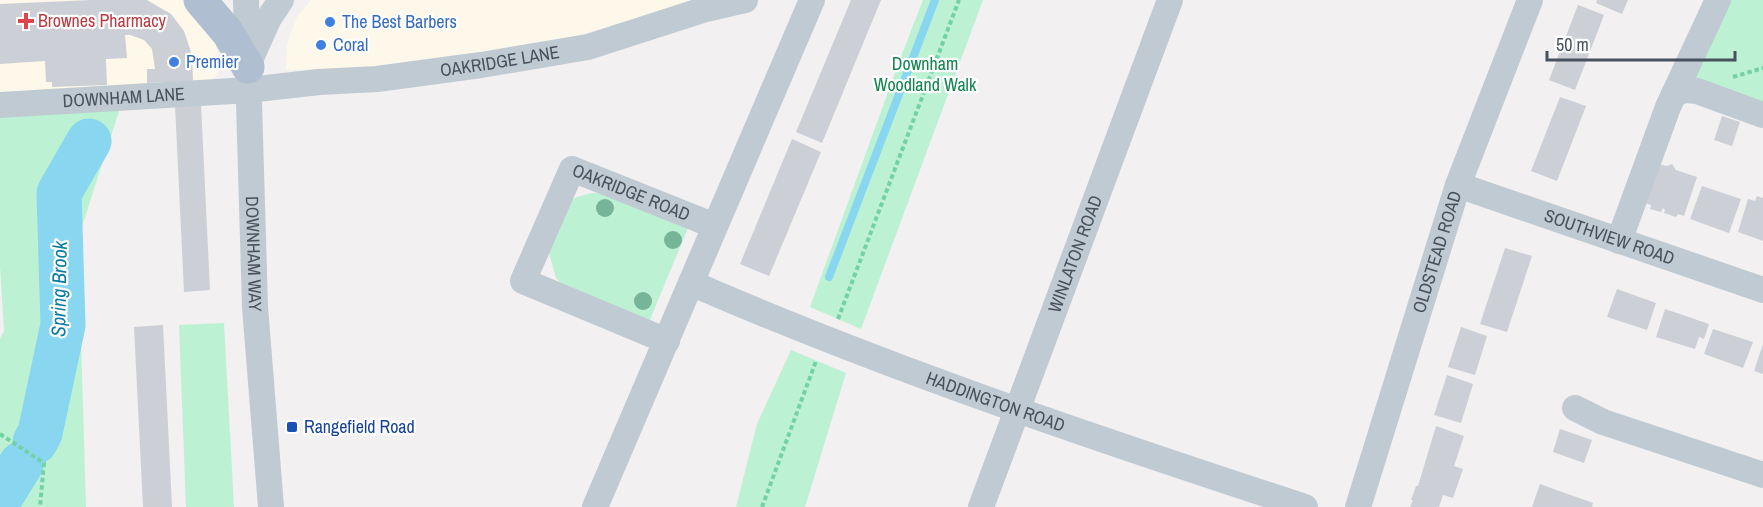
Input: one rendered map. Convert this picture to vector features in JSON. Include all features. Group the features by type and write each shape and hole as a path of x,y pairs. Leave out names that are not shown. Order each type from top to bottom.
{"main road":[{"path":"200,0 228,33 248,78"}],"street":[{"name":"DOWNHAM WAY","path":"246,0 255,307 271,507"},
{"path":"248,78 264,28 281,0"},
{"name":"OAKRIDGE LANE","path":"248,78 319,82 377,80 482,65 588,47 706,9 745,0"},
{"name":"OAKRIDGE ROAD","path":"595,507 812,0"},
{"name":"WINLATON ROAD","path":"981,507 1170,0"},
{"name":"OLDSTEAD ROAD","path":"1358,507 1458,185 1530,0"},
{"path":"1619,241 1674,94 1718,0"},
{"name":"DOWNHAM LANE","path":"0,105 248,78"},
{"path":"1674,94 1685,90 1697,91 1763,115"},
{"name":"OAKRIDGE ROAD","path":"667,341 523,280 572,169 715,226"},
{"name":"SOUTHVIEW ROAD","path":"1458,185 1763,290"},
{"name":"HADDINGTON ROAD","path":"691,284 827,340 1017,410 1305,507"},
{"path":"1575,408 1603,422 1763,475"}],"path":[{"path":"838,320 959,0"},
{"path":"762,507 816,361"},
{"path":"0,434 44,463 40,507"}],"shaded area":[{"path":"0,0 187,0 216,44 220,69 211,83 0,100"},
{"path":"311,0 703,0 474,64 286,70 287,46 291,32 298,15"}],"green space":[{"name":"Downham Woodland Walk","path":"923,0 983,0 861,329 810,307"},
{"path":"1726,0 1763,0 1763,107 1698,85 1692,68"},
{"path":"122,102 78,239 86,507 0,507 0,339 4,331 0,266 0,110"},
{"path":"592,193 606,194 688,228 649,322 564,286 556,278 549,253 567,203 577,197"},
{"path":"224,323 234,507 186,507 179,325"},
{"path":"791,350 846,373 805,507 736,507 757,424"}],"building":[{"path":"147,0 171,14 184,31 192,55 193,81 147,83 147,69 155,69 152,49 144,40 130,35 125,35 127,58 106,59 107,85 52,87 52,82 46,82 45,61 0,64 0,4"},
{"path":"851,0 881,0 822,143 796,132"},
{"path":"1597,0 1628,0 1622,14 1596,3"},
{"path":"1578,5 1604,15 1575,90 1549,80"},
{"path":"1560,97 1586,106 1557,181 1531,171"},
{"path":"201,104 210,290 184,292 175,105"},
{"path":"1722,116 1740,122 1732,146 1714,140"},
{"path":"792,139 821,152 769,276 740,264"},
{"path":"1658,164 1667,166 1672,164 1676,170 1697,177 1684,216 1678,214 1676,217 1664,213 1663,208 1661,212 1650,209 1651,205 1645,203"},
{"path":"1702,186 1741,199 1729,233 1690,219"},
{"path":"1757,196 1763,198 1763,241 1738,232 1748,199 1755,201"},
{"path":"1505,248 1532,256 1507,332 1480,324"},
{"path":"1617,289 1656,303 1647,330 1607,317"},
{"path":"1665,309 1709,324 1704,339 1699,337 1695,349 1656,337"},
{"path":"163,325 172,507 143,507 134,327"},
{"path":"1461,327 1487,336 1475,375 1448,367"},
{"path":"1713,329 1753,342 1743,368 1704,354"},
{"path":"1763,344 1763,374 1754,371"},
{"path":"1447,375 1473,384 1461,423 1434,415"},
{"path":"1436,426 1464,436 1454,466 1463,469 1453,498 1443,495 1439,507 1410,507 1416,486 1418,486"},
{"path":"1560,429 1592,440 1584,463 1553,452"},
{"path":"1540,484 1593,503 1592,507 1532,507"}],"waterway":[{"path":"829,277 935,0"},
{"name":"Spring Brook","path":"35,442 40,433 63,325 59,193 89,141"},
{"name":"Spring Brook","path":"0,498 21,464"}],"place":[{"name":"Brownes Pharmacy","path":"26,21"},
{"name":"The Best Barbers","path":"330,22"},
{"name":"Coral","path":"321,45"},
{"name":"Premier","path":"174,62"},
{"name":"Rangefield Road","path":"292,427"}]}
